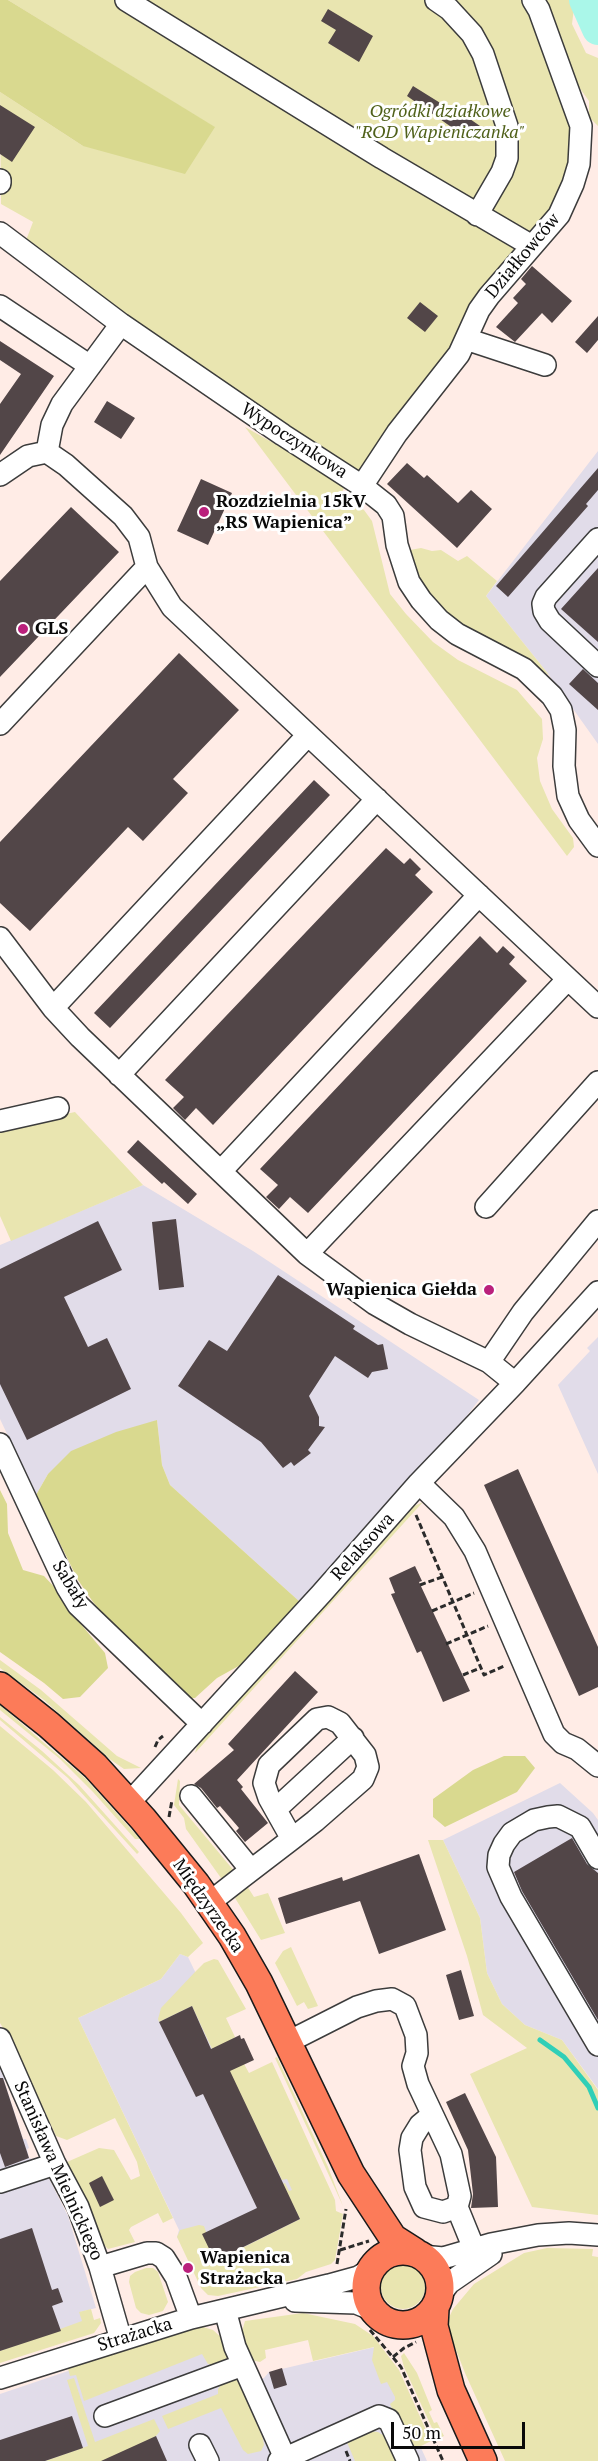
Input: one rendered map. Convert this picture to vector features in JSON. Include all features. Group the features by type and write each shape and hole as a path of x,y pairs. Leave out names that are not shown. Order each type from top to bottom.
{"main road":[{"name":"Międzyrzecka","path":"0,1686 74,1746 129,1803 209,1903 248,1962 351,2174 393,2238 418,2254"},
{"name":"Międzyrzecka","path":"351,2174 372,2247 368,2261"},
{"path":"437,2302 419,2322 409,2325 397,2325 369,2318 366,2290 368,2261 403,2251 418,2254 437,2272 440,2282 434,2326 451,2390 483,2461"},
{"path":"397,2325 417,2342 451,2390"}],"street":[{"path":"126,0 477,215 532,246"},
{"path":"436,0 460,20 483,54 507,126 507,158 502,172 477,215"},
{"name":"Działkowców","path":"362,486 396,433 459,354 479,310 489,296 559,215 567,201 579,164 581,126 539,10 533,0"},
{"name":"Wypoczynkowa","path":"0,233 121,324 273,429 362,486 386,505 393,516 409,582 421,600 439,620 457,634 524,669 552,696 561,710 565,730 564,766 568,796 579,820 598,846"},
{"path":"0,306 90,366"},
{"path":"47,452 52,425 62,404 121,324"},
{"path":"466,339 545,365"},
{"path":"0,476 28,456 47,452 66,465 123,516 139,537 147,567 172,608 598,1007"},
{"path":"598,539 546,597 543,604 550,621 598,666"},
{"path":"0,724 147,567"},
{"path":"53,1008 308,735"},
{"path":"119,1075 377,799"},
{"path":"221,1171 479,896"},
{"path":"0,938 53,1008 119,1075 307,1254 375,1304 410,1324 489,1362 516,1383"},
{"path":"307,1254 568,979"},
{"path":"486,1207 598,1082"},
{"path":"0,1121 58,1108"},
{"path":"489,1362 523,1312 598,1221"},
{"name":"Relaksowa","path":"129,1803 419,1483 516,1383 598,1292"},
{"name":"Sabały","path":"0,1444 67,1587 78,1605 202,1724"},
{"path":"419,1483 440,1501 465,1532 491,1586 554,1734 563,1743 577,1749 598,1766"},
{"path":"209,1903 292,1839 363,1779 368,1767 364,1755 354,1738 340,1723 328,1717 317,1719 269,1765 264,1783 292,1839"},
{"path":"276,1809 354,1738"},
{"path":"191,1796 251,1870"},
{"path":"598,1858 580,1827 558,1816 534,1820 512,1833 499,1856 498,1867 511,1897 598,2045"},
{"path":"288,2042 357,2007 392,1999 401,2002 409,2012 416,2035 417,2053 413,2066 418,2084 451,2154 460,2196 457,2207 477,2254"},
{"name":"Stanisława Mielnickiego","path":"0,2039 56,2164 78,2206 100,2267 121,2340"},
{"path":"432,2115 420,2125 412,2138 410,2150 415,2187 424,2207 442,2212 457,2207"},
{"path":"0,2182 56,2164"},
{"path":"418,2254 443,2258 477,2254 514,2240 559,2233 598,2235"},
{"path":"100,2267 147,2253 156,2253 164,2258 176,2277 191,2318"},
{"path":"437,2302 449,2283 477,2254"},
{"name":"Strażacka","path":"0,2378 191,2318 273,2300 352,2279 368,2261"},
{"name":"Strażacka","path":"273,2300 356,2303 369,2318"},
{"path":"225,2310 235,2347 289,2459 379,2416 389,2420 408,2461"},
{"path":"105,2416 243,2365"}],"path":[{"path":"416,1515 484,1675 522,1659"},
{"path":"420,1586 442,1577"},
{"path":"432,1611 491,1586"},
{"path":"446,1644 505,1619"},
{"path":"463,1675 481,1668"},
{"path":"337,2265 346,2204"},
{"path":"340,2250 368,2261"},
{"path":"369,2318 401,2367 443,2461"}],"shaded area":[{"path":"0,0 8,0 215,127 185,174 83,146 0,92"},
{"path":"598,451 598,744 549,675 486,596"},
{"path":"143,1185 253,1251 479,1400 449,1439 300,1602 170,1485 162,1465 157,1420 48,1474 36,1495 0,1419 0,1245"},
{"path":"598,1337 598,1474 558,1385 590,1351 587,1348"},
{"path":"157,1420 162,1465 170,1485 300,1602 244,1663 217,1678 195,1698 191,1698 116,1629 93,1602 78,1580 36,1495 48,1474 71,1451 116,1432"},
{"path":"0,1490 7,1504 8,1533 23,1570 44,1576 105,1653 108,1668 80,1697 63,1699 0,1652"},
{"path":"504,1756 525,1756 535,1768 517,1792 445,1827 433,1817 433,1799 473,1770"},
{"path":"560,1783 598,1820 598,2089 562,2040 525,2025 502,2004 487,1973 480,1918 443,1840"},
{"path":"180,1954 188,1957 230,2044 234,2069 241,2066 324,2237 210,2291 177,2237 179,2230 78,2018 161,1979"},
{"path":"0,2068 3,2069 6,2079 4,2080 23,2139 26,2139 29,2148 27,2149 29,2158 40,2161 68,2216 96,2308 80,2312 83,2323 0,2362"},
{"path":"205,2332 232,2391 264,2378 269,2372 375,2347 427,2461 0,2461 0,2394 68,2371"}],"green space":[{"name":"Ogródki działkowe \"ROD Wapieniczanka\"","path":"8,0 523,0 537,24 570,129 573,145 567,186 533,233 512,246 515,253 459,343 359,472 253,404 25,243 33,222 1,204 0,92 83,146 214,127"},
{"path":"541,0 575,0 572,24 586,53 598,58 598,126 589,117 589,101 568,72"},
{"path":"245,427 346,484 340,496 364,510 372,521 390,594 406,614 433,642 458,660 517,690 542,719 543,739 537,758 540,781 552,809 573,838 574,847 567,856"},
{"path":"421,548 432,551 441,550 458,561 467,556 497,581 486,596 549,675 461,630 424,593 407,558 410,550"},
{"path":"75,1112 143,1185 11,1241 0,1216 0,1128"},
{"path":"423,1502 195,1753 198,1743 412,1507"},
{"path":"0,1660 41,1690 117,1756 141,1768 124,1769 111,1760 44,1700 0,1668"},
{"path":"0,1705 85,1778 140,1839 135,1839 60,1759 0,1710"},
{"path":"0,1717 79,1785 139,1852 137,1854 68,1778 0,1720"},
{"path":"0,1726 53,1770 86,1802 181,1913 203,1943 188,1957 180,1954 161,1979 78,2018 173,2218 163,2223 158,2213 131,2227 129,2230 135,2242 108,2249 104,2245 86,2198 67,2162 99,2148 114,2150 131,2180 140,2176 137,2162 115,2118 67,2140 56,2136 15,2047 0,2023"},
{"path":"178,1779 180,1781 179,1805 235,1872 226,1877 221,1878 186,1829 184,1818 174,1805"},
{"path":"428,1840 443,1840 480,1918 487,1973 502,2004 525,2025 562,2040 598,2090 598,2215 532,2207 470,2074 527,2048 483,2015 467,1956"},
{"path":"247,1886 254,1897 268,1893 285,1933 261,1940 235,1898"},
{"path":"291,1947 318,2006 308,2009 304,2002 297,2006 275,1963 283,1951"},
{"path":"214,1959 218,1960 246,2009 226,2018 235,2037 231,2040 249,2073 272,2062 335,2200 336,2211 343,2214 335,2260 331,2264 306,2272 297,2279 218,2296 208,2295 201,2288 177,2237 180,2230 199,2225 204,2226 216,2261 300,2219 282,2184 285,2183 289,2191 292,2190 287,2179 282,2180 233,2079 227,2081 192,2006 159,2022 158,2019 161,2008 204,1963"},
{"path":"277,2057 328,2167 343,2206 275,2058"},
{"path":"547,2248 593,2249 592,2256 598,2257 598,2461 505,2461 465,2373 446,2324 453,2309 474,2284 524,2253"},
{"path":"403,2265 419,2271 425,2287 419,2303 403,2309 387,2303 381,2287 387,2271"},
{"path":"153,2268 158,2272 168,2302 163,2311 149,2315 141,2313 136,2308 129,2282 130,2276 135,2272"},
{"path":"91,2309 94,2320 100,2318 101,2323 94,2333 0,2363 0,2351 82,2321 79,2312"},
{"path":"303,2313 355,2324 373,2336 399,2370 431,2441 411,2451 390,2404 395,2397 387,2382 381,2384 372,2360 374,2347 313,2361 308,2340 265,2350 266,2358 260,2362 251,2360 241,2335 245,2321"},
{"path":"200,2326 213,2330 224,2340 228,2356 225,2362 208,2364 202,2354 84,2401 76,2375 70,2376 67,2365"},
{"path":"404,2353 417,2373 432,2410 429,2412 434,2423 437,2422 444,2436 437,2439 404,2367 401,2356"},
{"path":"74,2378 95,2442 154,2419 160,2431 156,2436 112,2461 45,2461 88,2446 67,2380"},
{"path":"236,2378 250,2400 250,2407 262,2433 264,2445 261,2451 248,2454 243,2450 221,2408 168,2429 162,2416 218,2394 218,2389 223,2382"},
{"path":"369,2431 378,2432 386,2437 399,2461 355,2461 346,2440"}],"building":[{"path":"328,9 373,36 359,62 328,43 336,30 321,21"},
{"path":"413,86 480,126 467,138 407,96"},
{"path":"0,105 35,127 12,162 0,154"},
{"path":"532,266 572,301 552,323 542,313 515,342 496,327 518,303 513,298 526,284 521,279"},
{"path":"420,302 438,316 425,332 407,318"},
{"path":"598,316 598,340 587,353 575,342"},
{"path":"0,341 54,376 0,455 0,404 21,374 0,360"},
{"path":"107,401 135,418 121,439 94,422"},
{"path":"407,463 424,478 427,475 458,503 471,490 492,509 457,548 387,484"},
{"path":"598,468 598,490 586,504 588,506 508,597 496,586"},
{"name":"Rozdzielnia 15kV „RS Wapienica”","path":"201,479 232,493 208,545 177,531"},
{"name":"GLS","path":"71,507 119,552 0,677 0,581"},
{"path":"598,568 598,642 561,609"},
{"path":"179,653 239,710 173,779 188,793 143,841 128,827 30,931 0,903 0,842"},
{"path":"583,669 598,683 598,710 569,684"},
{"path":"314,780 330,795 110,1028 94,1013"},
{"path":"386,848 404,864 410,858 421,869 415,875 433,892 213,1125 196,1108 185,1120 173,1108 184,1097 165,1080"},
{"path":"480,936 497,953 503,946 515,957 509,964 527,981 308,1213 290,1197 279,1209 266,1197 278,1185 260,1169"},
{"path":"138,1140 197,1194 188,1204 127,1152"},
{"path":"176,1219 184,1287 159,1290 152,1222"},
{"path":"98,1221 122,1270 64,1297 88,1347 107,1338 131,1389 27,1440 0,1384 0,1269"},
{"path":"278,1275 355,1326 353,1329 378,1345 383,1344 388,1369 372,1372 368,1378 335,1356 309,1396 319,1417 319,1426 325,1427 308,1450 311,1453 294,1466 291,1462 283,1468 261,1442 178,1386 209,1340 227,1351"},
{"path":"518,1469 598,1647 598,1687 579,1696 484,1485"},
{"path":"415,1566 422,1581 419,1582 470,1691 443,1702 421,1651 417,1653 391,1594 395,1593 389,1578"},
{"path":"295,1671 318,1692 237,1780 243,1787 241,1789 268,1823 245,1842 236,1831 239,1828 220,1806 217,1808 201,1788 194,1784 234,1750 228,1744"},
{"path":"572,1838 587,1864 598,1873 598,2020 522,1891 514,1872"},
{"path":"419,1854 446,1930 379,1954 360,1901 286,1924 278,1898 342,1877 343,1881"},
{"path":"461,1970 474,2016 459,2020 446,1975"},
{"path":"192,2006 211,2049 240,2035 241,2039 244,2038 254,2060 230,2071 300,2219 215,2261 202,2234 257,2208 203,2094 196,2097 159,2022"},
{"path":"0,2078 3,2078 29,2158 5,2167 0,2153"},
{"path":"465,2093 496,2157 498,2207 471,2208 473,2194 468,2150 446,2102"},
{"path":"102,2176 114,2200 100,2207 89,2183"},
{"path":"32,2228 52,2290 58,2288 63,2302 52,2306 61,2331 0,2351 0,2239"},
{"path":"282,2368 287,2385 274,2389 269,2372"},
{"path":"72,2416 83,2448 45,2461 0,2461 0,2440"},
{"path":"156,2436 167,2461 101,2461"}],"waterway":[{"path":"585,0 598,29"},
{"path":"540,2040 564,2057 589,2087 598,2108"}],"place":[{"name":"Rozdzielnia 15kV „RS Wapienica”","path":"204,512"},
{"name":"GLS","path":"23,629"},
{"name":"Wapienica Giełda","path":"489,1290"},
{"name":"Wapienica Strażacka","path":"188,2268"}]}
